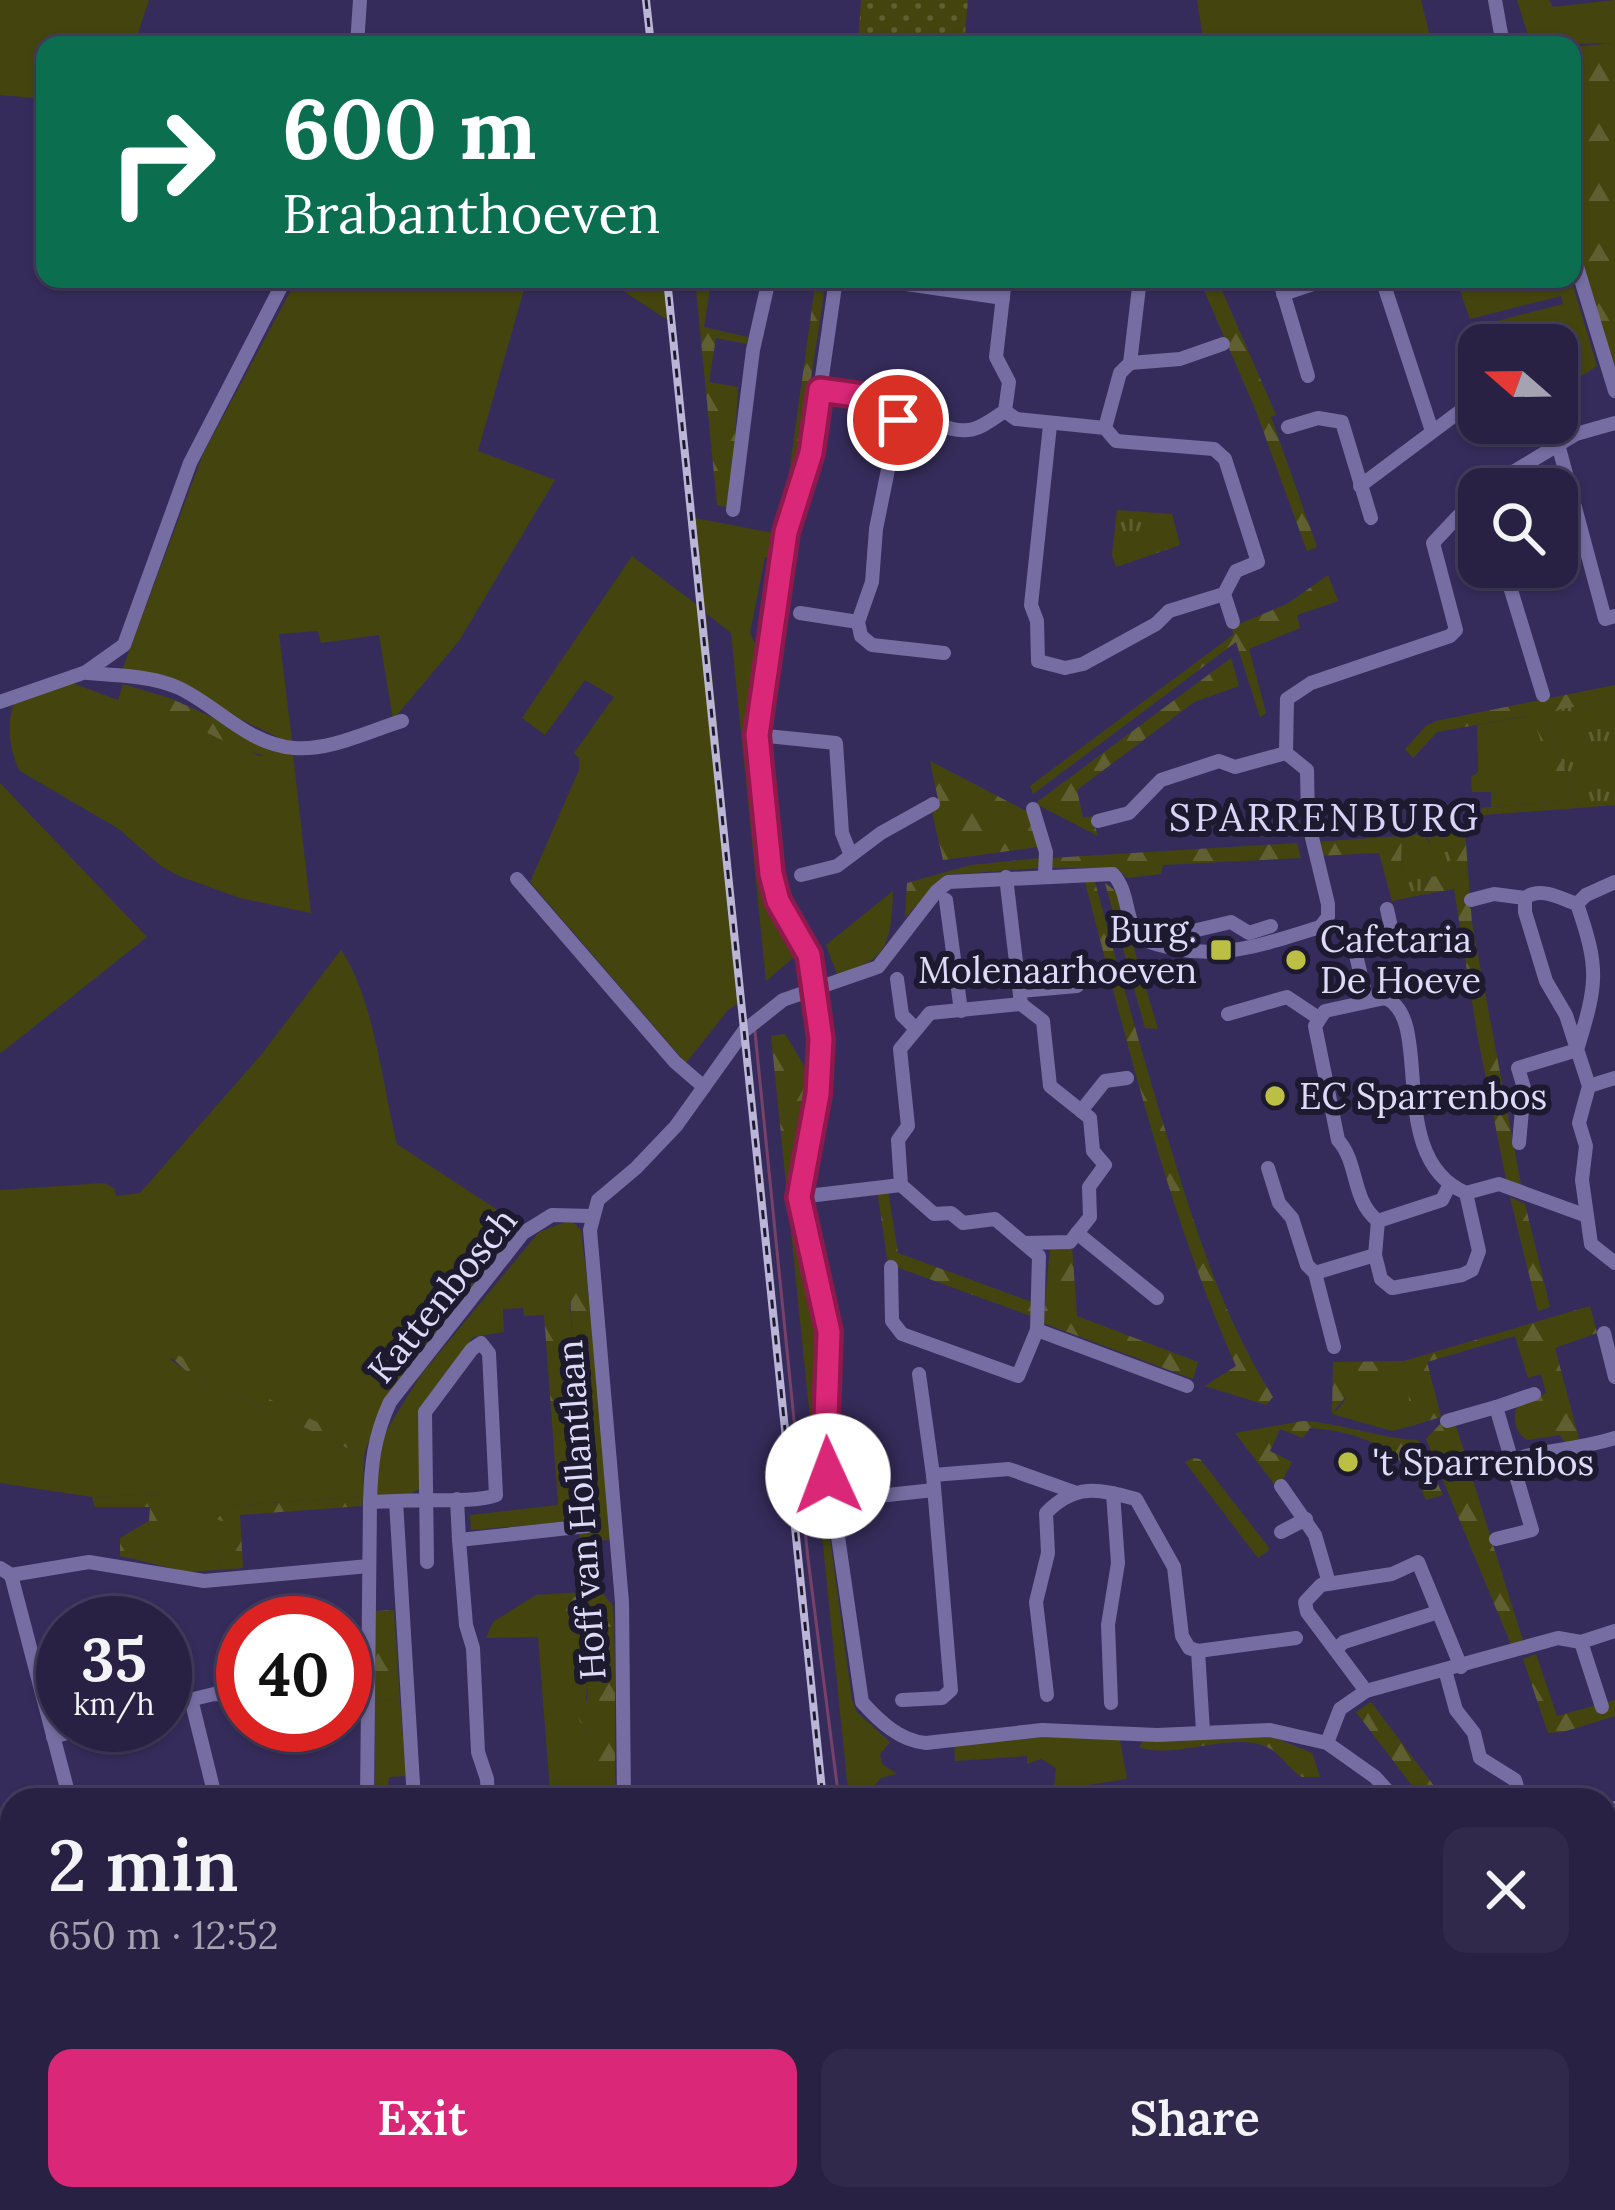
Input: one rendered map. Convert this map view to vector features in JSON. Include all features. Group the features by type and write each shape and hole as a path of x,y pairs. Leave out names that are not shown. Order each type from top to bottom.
{"street":[{"path":"358,36 360,0"},
{"path":"1495,0 1501,36"},
{"path":"1581,280 1615,391"},
{"path":"115,675 190,463 280,288"},
{"path":"733,510 753,350 767,288"},
{"path":"835,288 811,453 786,532 757,735 778,901 809,955 816,986 822,1063 799,1197 829,1332 825,1447 862,1702 880,1721 913,1742 1042,1730 1157,1735 1270,1730 1328,1743 1385,1788"},
{"path":"934,288 1003,298"},
{"path":"898,420 915,414 960,431 975,430 1005,411 1009,382 996,357 1004,288"},
{"path":"1105,428 1120,373 1130,363 1139,288"},
{"path":"1281,288 1308,376"},
{"path":"1385,288 1432,431"},
{"path":"1130,363 1180,359 1223,344"},
{"path":"820,390 863,396 898,420"},
{"path":"1005,411 1016,419 1105,428 1116,441 1214,449 1225,459 1258,562 1236,571 1224,593 1168,611 1156,624 1083,664 1065,668 1038,662 1037,621 1031,604 1050,424"},
{"path":"1360,486 1458,412"},
{"path":"1288,427 1318,418 1342,422 1372,518"},
{"path":"898,420 876,530 872,582 858,622 861,636 872,645 944,653"},
{"path":"1578,437 1615,423"},
{"path":"1519,468 1558,444 1605,619 1615,616"},
{"path":"1286,753 1286,699 1311,683 1456,630 1433,543 1458,516"},
{"path":"1510,588 1543,695"},
{"path":"1224,593 1233,622"},
{"path":"800,613 858,622"},
{"path":"0,702 86,672 124,645"},
{"path":"86,672 174,686 242,731 294,748 320,747 402,721"},
{"path":"757,735 836,743 842,833 850,853"},
{"path":"1098,821 1129,813 1161,780 1219,761 1235,767 1286,753"},
{"path":"591,1216 607,1190 650,1154 744,1031 783,1000 878,967 948,882 1113,874 1121,885 1134,933 1150,943 1182,950 1238,952 1320,927 1328,916 1308,821 1307,770 1286,753"},
{"path":"801,875 837,866 850,853 933,804"},
{"path":"1034,809 1046,852 1045,875"},
{"path":"1006,877 1020,998 1043,1021 1050,1086 1090,1118 1093,1151 1106,1165 1089,1187 1090,1217 1070,1242 1025,1243"},
{"path":"517,879 675,1063 704,1087"},
{"path":"1577,904 1615,882"},
{"path":"1471,900 1494,894 1525,898 1542,892 1577,904"},
{"path":"1525,898 1546,981 1566,1015 1589,1086 1579,1123 1586,1146 1582,1180 1591,1244 1615,1263"},
{"path":"946,900 961,1011"},
{"path":"1577,904 1595,956 1592,1002 1577,1050"},
{"path":"1367,1001 1356,955 1393,936 1387,909"},
{"path":"1182,950 1174,939 1180,934 1231,922 1249,933 1271,926"},
{"path":"897,979 902,1016 916,1029"},
{"path":"891,1267 892,1321 902,1334 1018,1376 1037,1330 1042,1260 994,1219 963,1223 951,1213 934,1214 901,1185 898,1140 908,1126 900,1049 930,1013 961,1011 1077,986"},
{"path":"1228,1014 1287,997 1317,1017"},
{"path":"1466,1193 1480,1250 1472,1270 1392,1288 1381,1279 1376,1255 1378,1221 1362,1204 1325,1087 1315,1026 1324,1011 1385,998 1400,1008 1415,1069 1411,1104 1432,1165 1449,1186 1466,1193 1499,1184 1587,1216"},
{"path":"1519,1143 1524,1088 1518,1068 1577,1050"},
{"path":"1081,1111 1105,1081 1127,1078"},
{"path":"1589,1086 1615,1078"},
{"path":"1268,1168 1279,1204 1292,1218 1306,1265 1315,1274 1334,1347"},
{"path":"799,1197 901,1185"},
{"path":"1378,1221 1442,1200 1449,1186"},
{"name":"Kattenbosch","path":"369,1596 371,1458 377,1428 390,1402 523,1233 552,1215 591,1216"},
{"name":"Hoff van Hollantlaan","path":"591,1216 622,1600 624,1788"},
{"path":"1077,1233 1157,1298"},
{"path":"1315,1274 1376,1255"},
{"path":"1037,1330 1186,1386"},
{"path":"1604,1333 1615,1377"},
{"name":"Kattenbosch","path":"427,1562 425,1412 481,1343 489,1353 496,1495 457,1499"},
{"path":"902,1700 942,1698 951,1690 934,1482 919,1374"},
{"path":"1447,1421 1534,1394"},
{"path":"1496,1407 1532,1530 1496,1539"},
{"path":"1513,1459 1557,1447 1576,1450 1615,1438"},
{"path":"831,1506 1009,1469 1074,1492 1136,1499 1174,1567 1182,1636 1189,1648 1198,1651 1296,1638"},
{"path":"1282,1486 1316,1534 1330,1583"},
{"path":"1047,1695 1036,1602 1048,1552 1046,1513 1062,1496 1074,1492"},
{"path":"1111,1702 1108,1625 1118,1563 1112,1493"},
{"path":"370,1502 457,1499 466,1625 473,1648 478,1752 488,1788"},
{"path":"396,1501 413,1788"},
{"path":"1281,1532 1306,1519"},
{"path":"459,1540 586,1526"},
{"path":"36,1681 5,1572 89,1562 204,1581 369,1566"},
{"path":"1366,1691 1307,1612 1305,1602 1321,1585 1392,1574 1418,1562 1453,1669 1456,1710 1474,1733 1480,1758 1515,1780 1517,1788"},
{"path":"1336,1648 1438,1612"},
{"path":"1328,1743 1340,1709 1366,1691 1558,1637 1582,1642 1615,1631"},
{"path":"1582,1642 1602,1707"},
{"path":"1198,1651 1203,1731"},
{"path":"192,1706 214,1788"},
{"path":"56,1752 67,1788"},
{"name":"Kattenbosch","path":"367,1752 367,1788"}],"green space":[{"path":"0,0 149,0 137,36 36,36 36,98 0,95"},
{"path":"861,0 968,0 965,36 859,36"},
{"path":"1197,0 1421,0 1430,36 1203,36"},
{"path":"1517,0 1549,0 1553,7 1615,0 1615,43 1581,44 1581,36 1528,36"},
{"path":"1615,43 1615,370 1581,257 1581,46"},
{"path":"292,288 524,288 478,451 555,480 459,641 393,720 379,635 321,643 318,631 279,634 292,741 288,742 186,693 121,673 203,454"},
{"path":"619,288 672,288 675,325"},
{"path":"696,288 710,288 704,327 748,337 747,344 716,338 709,382 738,387 731,508 717,505"},
{"path":"815,288 825,288 799,458 784,510"},
{"path":"1203,288 1221,288 1276,415 1271,417 1317,547 1307,551 1256,411"},
{"path":"1459,288 1574,288 1597,366 1578,378 1578,324 1486,324 1563,304 1561,296 1470,319"},
{"path":"1117,510 1172,514 1180,545 1116,567 1112,555"},
{"path":"695,518 779,534 775,559 765,557 750,633 760,654 755,745 769,890 799,953 766,981 731,633 706,613 744,999 728,1010 686,1063 530,882 579,770 574,753 614,697 585,680 545,735 522,718 632,556 704,610"},
{"path":"1328,575 1338,601 1297,615 1300,628 1249,649 1266,713 1260,717 1236,642 1033,794 1030,786 1233,635 1232,627 1287,604"},
{"path":"1231,658 1239,686 1194,702 1077,790 1083,818 1092,816 1098,836 1038,805 1037,802"},
{"path":"72,683 118,700 123,684 172,699 168,711 259,756 293,754 311,913 240,898 179,876 119,829 20,771 10,736 15,700"},
{"path":"1615,685 1615,699 1546,716 1578,808 1482,815 1481,808 1561,801 1532,715 1437,732 1413,758 1405,749 1436,721"},
{"path":"172,699 293,754 265,755 230,744 168,711"},
{"path":"1615,699 1615,805 1578,808 1546,716"},
{"path":"1533,715 1561,801 1491,807 1491,792 1472,792 1471,777 1478,772 1477,725"},
{"path":"930,761 1034,815 1038,847 943,860 930,803 938,799"},
{"path":"0,783 147,937 1,1053 0,1052"},
{"path":"1465,831 1472,923 1522,1190 1507,1184 1454,889 1421,895 1426,878 1451,872 1424,834"},
{"path":"1424,834 1429,843 1452,844 1451,872 1426,878 1421,895 1392,901 1389,890 1401,881 1402,836"},
{"path":"1402,836 1401,881 1389,890 1379,853 1316,856 1314,842"},
{"path":"1297,843 1301,858 1163,865 1161,874 1127,878 1117,868 1051,868 1051,858"},
{"path":"1040,858 1039,868 944,875 905,918 907,883 971,865"},
{"path":"1085,882 1095,882 1191,1213 1226,1308 1273,1397 1266,1405 1205,1386 1236,1366 1169,1188"},
{"path":"1105,883 1117,892 1158,1029 1145,1028"},
{"path":"893,891 884,946 867,963 837,974 826,945"},
{"path":"341,950 370,1018 397,1144 525,1228 379,1415 367,1446 177,1357 170,1359 364,1456 363,1496 229,1506 229,1554 217,1570 186,1572 134,1559 164,1539 164,1494 92,1497 0,1483 0,1190 104,1183 114,1188 116,1196 140,1193 261,1055"},
{"path":"785,1034 813,1080 792,1202 788,1203 771,1036"},
{"path":"877,1190 888,1190 898,1253 1032,1302 1031,1316 888,1264"},
{"path":"1510,1197 1525,1204 1550,1307 1538,1311"},
{"path":"792,1202 821,1332 816,1436 852,1699 857,1712 890,1742 880,1754 882,1764 897,1774 881,1778 872,1788 848,1788 788,1203"},
{"path":"571,1220 581,1230 587,1280 576,1282 570,1303 573,1352 595,1360 610,1530 595,1532 593,1520 471,1530 470,1515 558,1505 556,1475 568,1474 547,1305 544,1315 524,1316 523,1308 503,1309 504,1332 473,1337 420,1407 421,1488 376,1496 385,1433 420,1376 539,1232"},
{"path":"1072,1245 1077,1316 1198,1362 1193,1379 1043,1323 1050,1249"},
{"path":"587,1280 595,1360 573,1352 570,1289"},
{"path":"557,1303 563,1313 572,1468 568,1474 556,1475 544,1315 547,1305"},
{"path":"1590,1306 1597,1333 1555,1348 1579,1439 1565,1443 1560,1435 1527,1440 1517,1429 1518,1405 1546,1393 1541,1374 1528,1378 1515,1336 1427,1362 1441,1417 1411,1426 1407,1375 1348,1375 1349,1392 1332,1414 1333,1362 1404,1361"},
{"path":"159,1346 367,1446 364,1456 185,1370"},
{"path":"1347,1375 1408,1375 1411,1426 1392,1431 1332,1414 1346,1397"},
{"path":"1303,1421 1418,1440 1443,1495 1426,1500 1407,1468 1380,1446 1347,1433 1310,1428 1303,1438 1280,1429 1270,1451 1292,1462 1278,1489 1235,1433"},
{"path":"1443,1421 1455,1423 1524,1644 1512,1647 1426,1439"},
{"path":"1200,1459 1270,1549 1258,1558 1185,1462"},
{"path":"164,1494 164,1539 134,1559 120,1556 120,1538 149,1521 150,1507 95,1507 92,1497"},
{"path":"363,1496 362,1506 240,1515 243,1568 217,1570 229,1554 227,1524 217,1519 229,1506"},
{"path":"610,1530 611,1539 595,1542 594,1577 613,1606 614,1627 568,1627 561,1620 563,1606 583,1591 579,1533"},
{"path":"583,1592 576,1629 614,1627 615,1679 587,1684 584,1725 593,1732 590,1777 615,1778 615,1788 550,1788 538,1637 486,1638 493,1622 536,1595"},
{"path":"394,1610 400,1701 375,1698 376,1611"},
{"path":"1536,1654 1557,1716 1615,1700 1615,1716 1548,1733 1523,1659"},
{"path":"615,1679 615,1778 590,1778 587,1748 593,1732 580,1722 577,1712 587,1700 588,1681"},
{"path":"375,1698 400,1701 406,1776 389,1777 388,1788 375,1788"},
{"path":"1371,1702 1435,1788 1414,1788 1356,1712"},
{"path":"1065,1735 1120,1740 1127,1779 1054,1788 1056,1768 1041,1759 1027,1764 1027,1756 955,1761 954,1746"},
{"path":"1273,1737 1312,1753 1320,1777 1302,1777 1270,1749 1251,1743 1168,1750 1139,1747 1150,1738"}],"waterway":[{"path":"755,1032 808,1559 837,1788"}],"railway":[{"path":"646,0 650,36"},
{"path":"668,288 822,1788"}],"place":[{"name":"Burg. Molenaarhoeven","path":"1221,950"},
{"name":"Cafetaria De Hoeve","path":"1296,960"},
{"name":"EC Sparrenbos","path":"1275,1096"},
{"name":"'t Sparrenbos","path":"1348,1462"}],"district":[{"name":"SPARRENBURG","path":"1325,817"}],"route":[{"path":"828,1476 829,1332 799,1197 818,1094 821,1039 809,955 778,901 771,874 758,716 786,532 811,453 820,390 863,396 898,420"}]}
